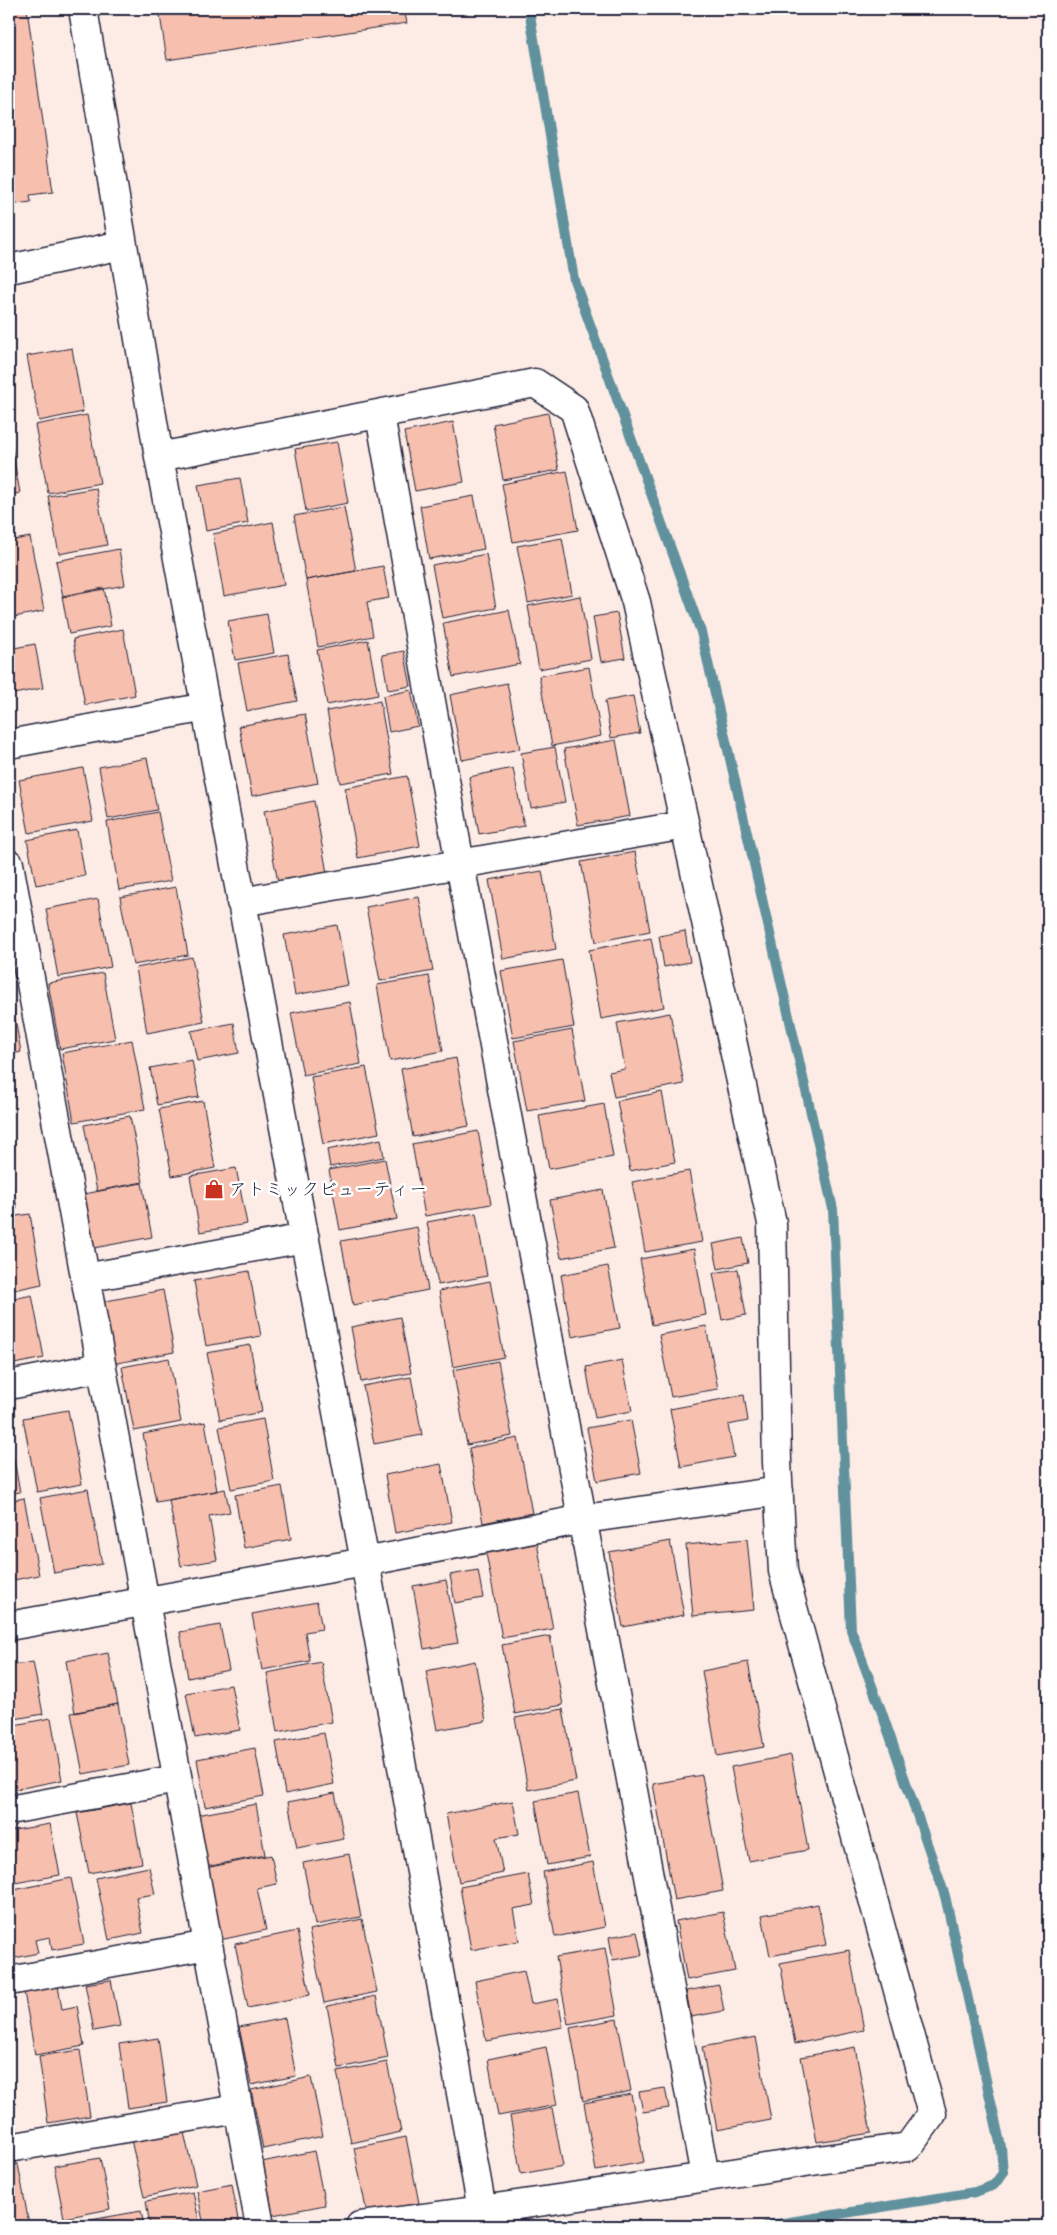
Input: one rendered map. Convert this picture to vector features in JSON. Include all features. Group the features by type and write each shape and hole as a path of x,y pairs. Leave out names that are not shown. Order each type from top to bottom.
{"street":[{"path":"83,9 159,457 365,1562 483,2219"},
{"path":"9,268 122,246"},
{"path":"159,457 535,383 574,409 636,602 772,1223 783,1571 932,2114 908,2147 705,2176 483,2219 360,2226"},
{"path":"380,415 460,864 584,1519 705,2176"},
{"path":"9,744 206,707"},
{"path":"242,902 685,825"},
{"path":"9,864 18,962 85,1278 260,2226"},
{"path":"85,1278 305,1238"},
{"path":"9,1386 101,1367"},
{"path":"9,1626 365,1562 584,1519 779,1490"},
{"path":"9,1810 177,1779"},
{"path":"9,1981 208,1945"},
{"path":"9,2148 238,2109"}],"building":[{"path":"9,9 27,9 53,192 30,195 31,202 9,205"},
{"path":"159,9 404,9 407,23 167,60"},
{"path":"72,348 83,412 39,421 27,356"},
{"path":"548,413 559,470 503,480 493,424"},
{"path":"87,415 100,483 48,493 35,425"},
{"path":"453,422 464,482 415,491 404,432"},
{"path":"9,432 20,493 9,495"},
{"path":"337,442 348,503 306,511 295,449"},
{"path":"567,471 578,530 513,542 502,484"},
{"path":"240,478 248,523 206,531 198,485"},
{"path":"96,488 107,545 59,554 48,496"},
{"path":"474,496 484,549 429,559 420,506"},
{"path":"344,507 356,571 306,580 294,516"},
{"path":"273,522 284,585 224,596 213,534"},
{"path":"30,537 44,611 9,618 9,541"},
{"path":"562,538 572,594 528,603 517,546"},
{"path":"119,549 125,585 63,597 56,561"},
{"path":"486,554 496,608 442,618 432,565"},
{"path":"383,566 389,598 367,602 373,636 318,647 306,580"},
{"path":"104,588 111,626 69,634 62,596"},
{"path":"580,596 591,659 539,669 528,606"},
{"path":"509,610 520,664 453,677 443,623"},
{"path":"617,613 625,658 601,662 593,617"},
{"path":"267,614 274,653 235,660 228,621"},
{"path":"123,629 135,695 85,705 73,639"},
{"path":"368,640 378,695 327,705 317,650"},
{"path":"35,644 43,688 9,695 9,649"},
{"path":"404,651 411,686 388,690 382,655"},
{"path":"288,654 297,701 247,711 238,663"},
{"path":"589,667 601,736 552,746 539,676"},
{"path":"507,683 520,749 462,760 450,695"},
{"path":"411,690 418,726 389,732 383,696"},
{"path":"633,696 640,733 611,738 605,701"},
{"path":"380,701 393,774 340,783 327,711"},
{"path":"305,714 318,783 252,796 239,726"},
{"path":"616,740 630,816 578,825 564,749"},
{"path":"555,747 565,802 531,808 521,753"},
{"path":"147,758 157,810 108,819 99,767"},
{"path":"83,768 93,821 29,833 19,780"},
{"path":"513,768 524,826 479,834 469,777"},
{"path":"407,776 420,846 358,858 345,788"},
{"path":"314,801 327,873 278,882 264,811"},
{"path":"158,812 171,881 119,890 107,822"},
{"path":"77,830 85,876 36,885 27,840"},
{"path":"635,852 650,931 596,942 581,862"},
{"path":"542,871 556,949 503,959 489,880"},
{"path":"176,887 188,955 133,965 120,897"},
{"path":"419,897 433,971 380,981 366,907"},
{"path":"98,899 111,967 58,977 46,909"},
{"path":"337,925 348,985 295,995 284,935"},
{"path":"685,931 690,962 664,967 659,936"},
{"path":"651,938 664,1007 601,1019 589,950"},
{"path":"192,957 204,1022 147,1033 136,968"},
{"path":"562,960 574,1027 513,1038 501,971"},
{"path":"103,973 115,1039 60,1049 48,983"},
{"path":"429,976 443,1051 390,1061 377,985"},
{"path":"9,996 11,996 21,1052 9,1055"},
{"path":"350,1002 361,1064 303,1075 291,1013"},
{"path":"670,1013 684,1084 614,1097 609,1072 625,1069 617,1023"},
{"path":"234,1023 239,1053 197,1061 191,1031"},
{"path":"572,1030 585,1101 527,1111 514,1041"},
{"path":"132,1040 145,1109 74,1122 62,1053"},
{"path":"456,1058 469,1126 413,1137 401,1069"},
{"path":"192,1060 199,1097 157,1105 150,1068"},
{"path":"366,1067 379,1133 323,1144 311,1077"},
{"path":"662,1092 675,1162 630,1171 617,1101"},
{"path":"203,1101 215,1168 172,1176 159,1109"},
{"path":"604,1104 613,1157 549,1169 539,1116"},
{"path":"130,1116 143,1182 97,1191 84,1125"},
{"path":"478,1131 491,1204 425,1216 412,1144"},
{"path":"381,1139 384,1157 330,1167 327,1150"},
{"path":"385,1159 397,1219 340,1230 329,1170"},
{"path":"9,1160 17,1209 9,1211"},
{"path":"236,1168 247,1224 200,1232 190,1176"},
{"path":"689,1171 702,1242 645,1252 632,1182"},
{"path":"142,1183 152,1237 94,1248 84,1194"},
{"path":"603,1190 614,1248 561,1258 550,1200"},
{"path":"476,1213 487,1276 438,1285 427,1222"},
{"path":"30,1214 42,1284 9,1291 9,1217"},
{"path":"417,1227 428,1290 353,1305 341,1241"},
{"path":"743,1238 748,1263 718,1269 713,1244"},
{"path":"694,1249 706,1315 652,1325 640,1259"},
{"path":"608,1266 620,1328 572,1337 561,1275"},
{"path":"738,1269 746,1315 722,1320 713,1273"},
{"path":"249,1271 261,1336 206,1346 194,1281"},
{"path":"490,1281 504,1357 453,1367 439,1291"},
{"path":"163,1290 174,1352 112,1364 101,1302"},
{"path":"32,1295 44,1358 9,1365 9,1300"},
{"path":"400,1317 411,1373 361,1382 351,1327"},
{"path":"706,1326 718,1389 671,1397 659,1335"},
{"path":"250,1345 262,1412 220,1420 207,1353"},
{"path":"169,1358 181,1422 134,1431 122,1367"},
{"path":"622,1360 632,1411 595,1418 586,1367"},
{"path":"498,1361 512,1436 467,1445 453,1370"},
{"path":"411,1377 422,1435 374,1444 363,1386"},
{"path":"744,1395 748,1421 728,1425 734,1457 681,1467 670,1409"},
{"path":"68,1410 82,1484 37,1492 23,1418"},
{"path":"263,1419 274,1481 231,1489 219,1427"},
{"path":"631,1420 641,1473 597,1481 587,1428"},
{"path":"205,1422 217,1491 156,1502 143,1434"},
{"path":"9,1433 20,1492 9,1494"},
{"path":"518,1438 532,1513 483,1523 469,1448"},
{"path":"441,1464 452,1522 395,1533 385,1475"},
{"path":"282,1486 291,1539 244,1548 235,1495"},
{"path":"88,1489 102,1564 54,1573 40,1498"},
{"path":"225,1489 230,1512 209,1516 217,1560 181,1566 169,1500"},
{"path":"24,1498 39,1575 9,1581 9,1501"},
{"path":"747,1539 754,1610 693,1616 686,1545"},
{"path":"670,1541 684,1615 623,1627 609,1552"},
{"path":"537,1543 553,1629 502,1638 486,1553"},
{"path":"478,1570 483,1598 455,1603 450,1575"},
{"path":"446,1580 458,1643 424,1649 413,1586"},
{"path":"317,1602 322,1629 305,1632 310,1661 262,1670 252,1614"},
{"path":"220,1625 229,1670 188,1678 180,1632"},
{"path":"550,1636 563,1705 515,1714 502,1645"},
{"path":"108,1653 118,1704 75,1713 66,1661"},
{"path":"475,1661 486,1721 437,1730 426,1671"},
{"path":"33,1662 43,1714 9,1720 9,1666"},
{"path":"321,1662 332,1722 277,1732 267,1673"},
{"path":"748,1662 764,1747 717,1756 702,1671"},
{"path":"231,1685 240,1730 195,1738 186,1693"},
{"path":"118,1704 129,1765 83,1774 71,1713"},
{"path":"563,1709 576,1781 528,1790 515,1718"},
{"path":"51,1718 62,1780 12,1790 9,1770 9,1726"},
{"path":"324,1733 334,1784 285,1794 276,1742"},
{"path":"255,1748 264,1796 205,1807 197,1759"},
{"path":"791,1755 808,1850 749,1861 731,1767"},
{"path":"702,1775 723,1891 674,1900 653,1784"},
{"path":"335,1793 344,1839 297,1848 288,1802"},
{"path":"578,1793 590,1857 547,1865 535,1801"},
{"path":"513,1801 519,1834 496,1838 503,1873 459,1882 446,1814"},
{"path":"131,1803 142,1863 89,1873 77,1813"},
{"path":"256,1804 265,1855 206,1867 197,1815"},
{"path":"50,1824 60,1875 9,1884 9,1831"},
{"path":"349,1854 361,1917 315,1925 303,1863"},
{"path":"271,1855 277,1884 257,1888 266,1930 220,1940 205,1868"},
{"path":"593,1862 605,1927 555,1937 543,1872"},
{"path":"149,1867 155,1894 136,1897 143,1933 109,1940 96,1878"},
{"path":"528,1874 534,1905 513,1909 519,1941 471,1950 460,1887"},
{"path":"71,1878 84,1944 52,1950 50,1937 35,1940 38,1953 15,1958 9,1928 9,1891"},
{"path":"818,1904 826,1945 770,1956 762,1915"},
{"path":"723,1912 735,1971 687,1980 676,1921"},
{"path":"362,1919 377,1992 324,2003 309,1930"},
{"path":"297,1931 310,1995 248,2008 235,1944"},
{"path":"637,1932 642,1955 613,1960 609,1937"},
{"path":"605,1948 617,2015 568,2024 556,1957"},
{"path":"849,1950 864,2030 795,2044 780,1963"},
{"path":"524,1971 531,2004 558,1999 563,2027 486,2041 475,1981"},
{"path":"111,1980 120,2026 94,2031 85,1984"},
{"path":"719,1985 724,2011 691,2017 686,1991"},
{"path":"58,1986 62,2009 77,2006 84,2046 35,2055 24,1992"},
{"path":"376,1996 388,2058 339,2068 327,2006"},
{"path":"285,2018 296,2076 251,2085 239,2027"},
{"path":"617,2019 631,2091 583,2101 570,2028"},
{"path":"756,2037 771,2120 717,2130 702,2047"},
{"path":"158,2038 167,2102 128,2108 119,2044"},
{"path":"546,2047 557,2105 498,2116 488,2059"},
{"path":"855,2047 871,2133 817,2142 801,2057"},
{"path":"80,2050 90,2116 48,2123 39,2056"},
{"path":"387,2062 401,2132 351,2143 337,2072"},
{"path":"311,2077 323,2136 263,2149 251,2090"},
{"path":"665,2088 669,2108 643,2112 639,2092"},
{"path":"631,2094 644,2162 596,2171 584,2103"},
{"path":"552,2108 563,2166 521,2174 510,2116"},
{"path":"183,2128 196,2185 144,2197 131,2140"},
{"path":"406,2137 419,2203 367,2214 354,2148"},
{"path":"314,2151 325,2205 273,2215 262,2162"},
{"path":"100,2158 110,2209 64,2218 54,2166"},
{"path":"18,2164 29,2224 9,2226 9,2166"},
{"path":"232,2184 239,2226 204,2226 197,2191"},
{"path":"193,2192 200,2226 150,2226 146,2201"},
{"path":"141,2211 144,2226 86,2226 85,2221"}],"waterway":[{"path":"529,9 574,280 701,632 833,1209 851,1630 881,1710 945,1896 1001,2147 1003,2173 994,2185 975,2192 765,2226"}],"place":[{"name":"アトミックビューティー","path":"214,1189"}]}
